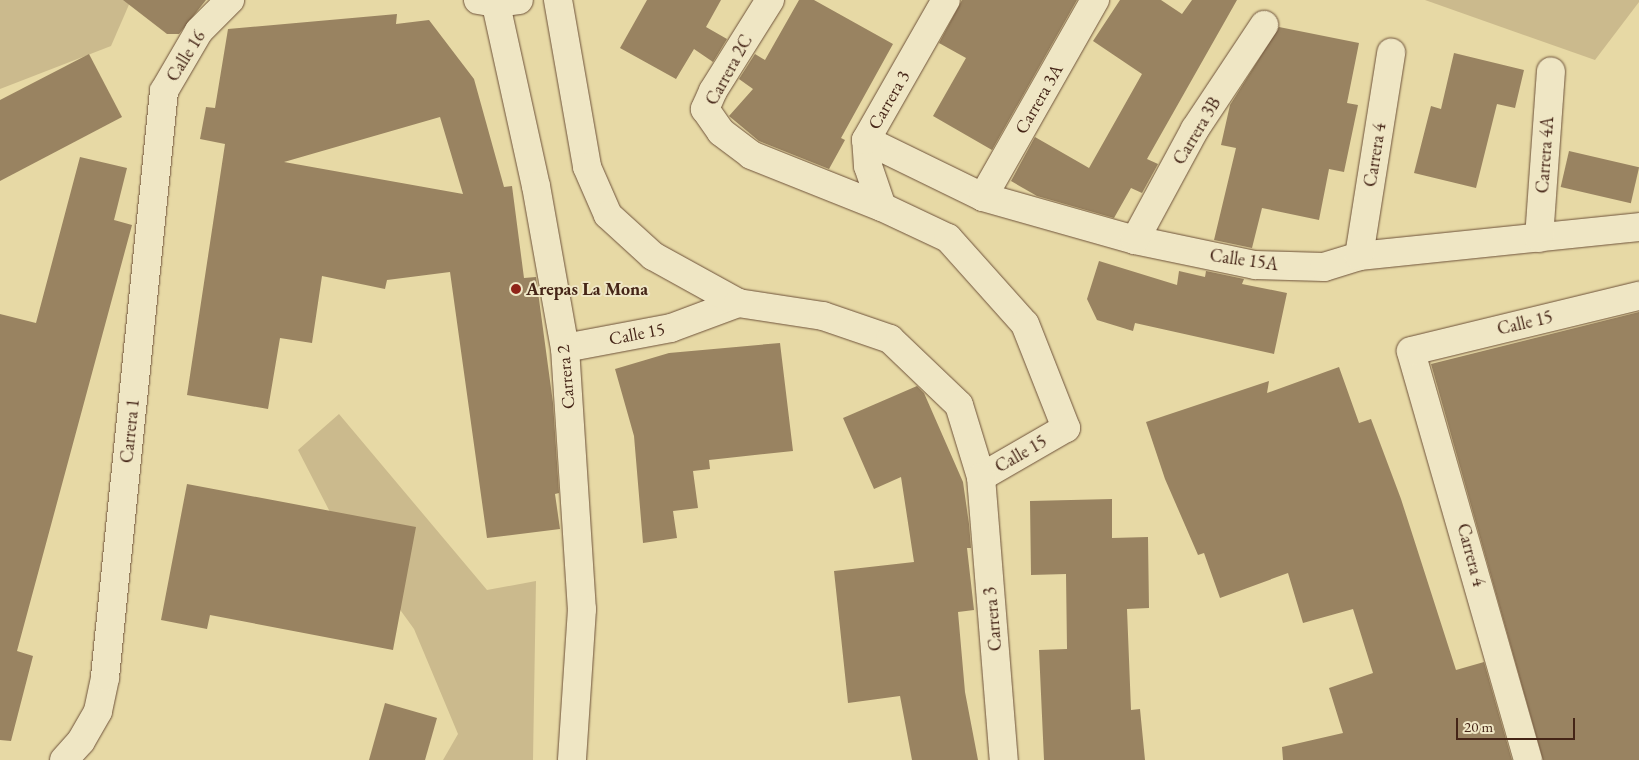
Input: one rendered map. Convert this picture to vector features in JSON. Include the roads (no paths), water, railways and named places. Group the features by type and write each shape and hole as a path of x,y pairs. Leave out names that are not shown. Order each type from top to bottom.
{"street":[{"name":"Calle 16","path":"164,92 199,32 230,0"},
{"path":"558,0 587,167 608,215 653,256 738,303"},
{"name":"Carrera 2C","path":"751,155 721,132 705,109 713,91 770,0"},
{"name":"Carrera 3","path":"882,207 868,166 866,140 946,0"},
{"name":"Carrera 3A","path":"983,197 1095,0"},
{"name":"Carrera 2","path":"497,1 536,186 565,348 582,609 572,760"},
{"name":"Carrera 3B","path":"1135,240 1195,129 1264,25"},
{"name":"Carrera 4","path":"1359,256 1391,53"},
{"name":"Carrera 4A","path":"1538,238 1551,71"},
{"name":"Carrera 1","path":"64,760 81,742 98,711 105,676 164,92"},
{"name":"Calle 15A","path":"866,140 983,197 1135,240 1254,265 1324,267 1359,256 1639,227"},
{"name":"Calle 15","path":"565,348 670,328 738,303 823,316 890,339 959,405 981,477 1066,428 1025,324 997,290 948,238 882,207 751,155"},
{"name":"Calle 15","path":"1411,351 1639,296"},
{"name":"Carrera 4","path":"1411,351 1528,760"},
{"name":"Carrera 3","path":"981,477 1004,760"}],"place":[{"name":"Arepas La Mona","path":"516,289"}]}
